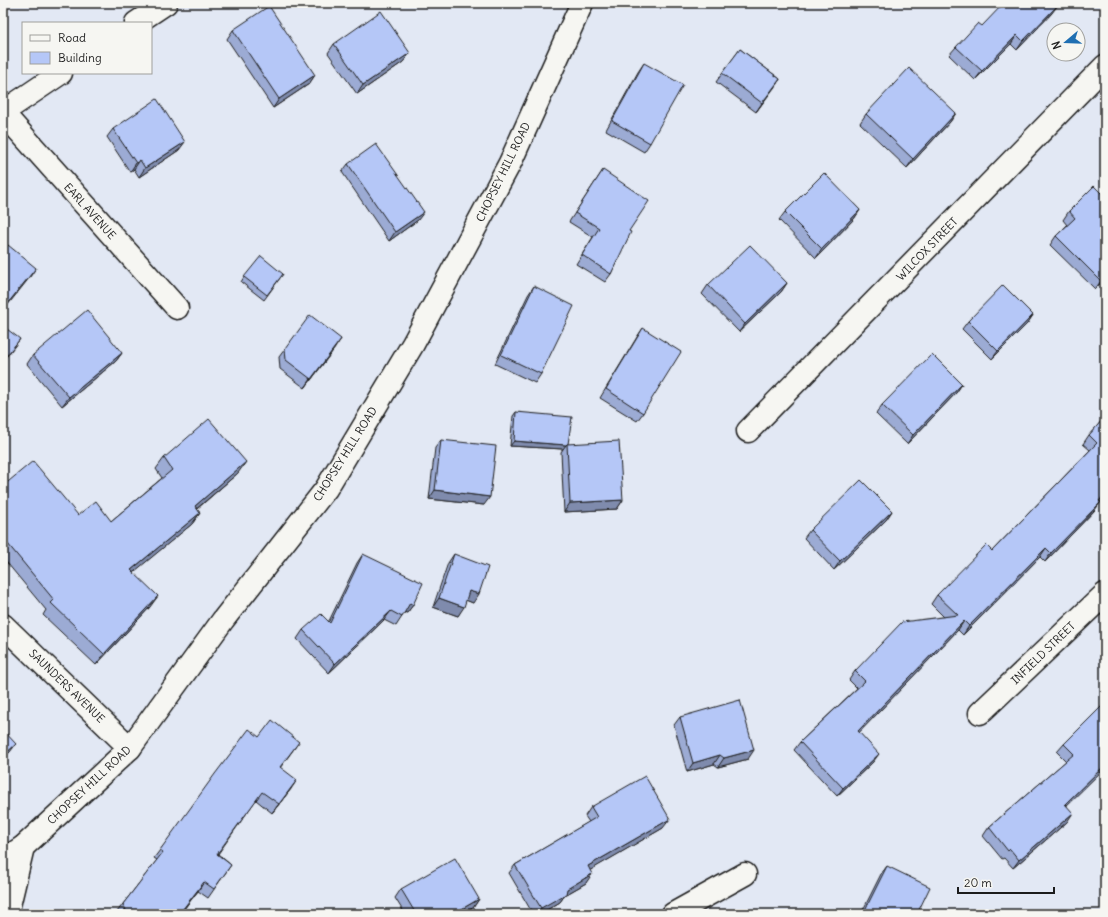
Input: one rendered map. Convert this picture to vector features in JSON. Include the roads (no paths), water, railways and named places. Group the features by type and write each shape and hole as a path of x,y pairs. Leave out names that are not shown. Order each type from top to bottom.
{"street":[{"path":"138,22 166,3"},
{"name":"CHOPSEY HILL ROAD","path":"3,860 22,847 130,748 223,620 326,489 413,344 510,162 582,3"},
{"name":"WILCOX STREET","path":"748,431 1105,66"},
{"path":"3,112 60,74"},
{"name":"EARL AVENUE","path":"3,112 177,308"},
{"name":"INFIELD STREET","path":"980,713 1105,594"},
{"name":"SAUNDERS AVENUE","path":"3,625 130,748"},
{"path":"7,914 22,847"},
{"path":"673,914 745,874"}]}
